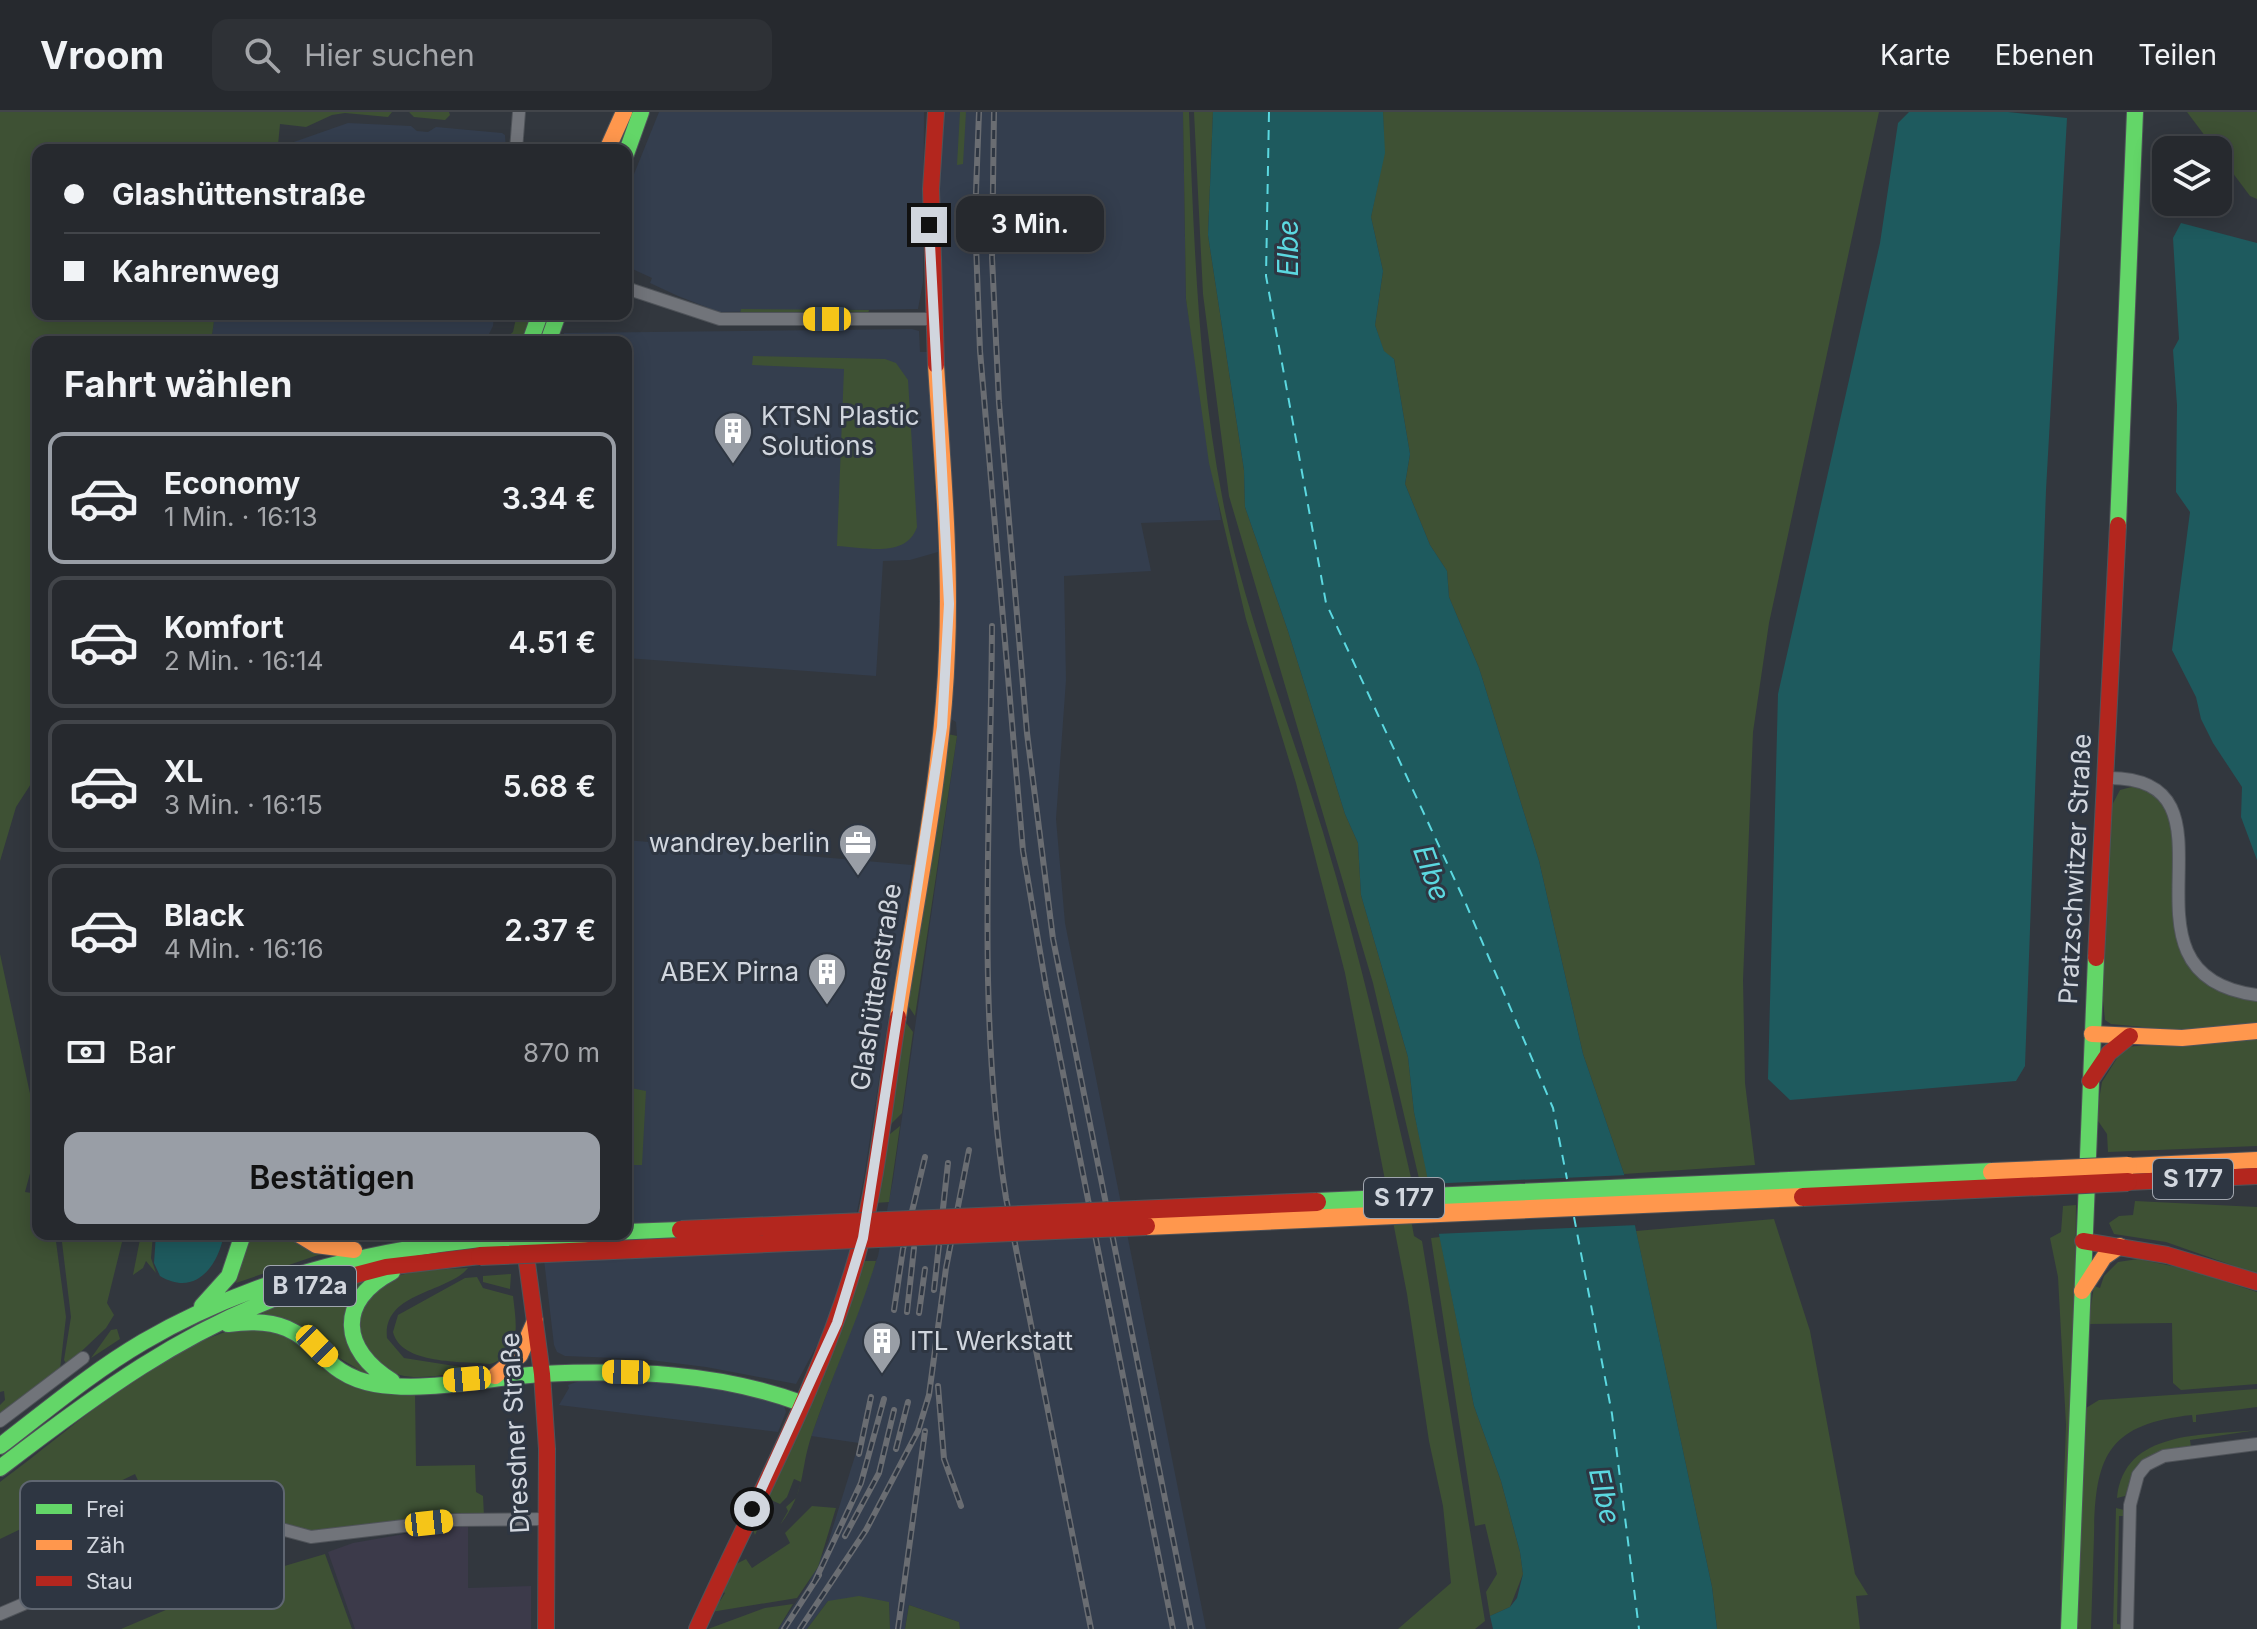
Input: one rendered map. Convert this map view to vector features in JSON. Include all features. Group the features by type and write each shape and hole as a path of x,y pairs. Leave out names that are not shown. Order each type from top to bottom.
{"main road":[{"path":"610,144 624,112"},
{"path":"630,144 641,112"},
{"name":"Glashüttenstraße","path":"697,1629 837,1323 863,1238 942,727 949,604 929,194 936,112"},
{"name":"Pratzschwitzer Straße","path":"2069,1629 2092,1034 2107,778 2135,112"},
{"path":"2092,1034 2198,1037 2257,1031"},
{"path":"2090,1081 2109,1053 2130,1036"},
{"name":"S 177","path":"480,1247 2128,1174 2257,1160"},
{"name":"S 177","path":"632,1232 2128,1174 2257,1176"},
{"path":"196,1313 229,1276 241,1240"},
{"path":"311,1240 329,1248 380,1250"},
{"name":"Dresdner Straße","path":"524,1240 542,1374 547,1519 546,1629"},
{"path":"480,1247 537,1240"},
{"path":"2083,1241 2182,1259 2257,1282"},
{"path":"2082,1291 2104,1257 2120,1246"},
{"name":"B 172a","path":"0,1446 117,1359 196,1313 267,1282 380,1250 480,1247"},
{"name":"B 172a","path":"0,1468 128,1372 188,1336 267,1299 343,1275 439,1259 480,1247"},
{"path":"409,1385 389,1380 364,1363 353,1338 354,1310 363,1292 381,1276 439,1259"},
{"path":"188,1336 248,1320 273,1322 308,1338 344,1371 378,1385 613,1371 729,1380 765,1388 801,1403"},
{"path":"495,1376 520,1355 535,1321"}],"street":[{"path":"517,144 519,112"},
{"path":"632,282 666,301"},
{"path":"632,290 720,319 933,319"},
{"path":"2107,778 2157,784 2176,799 2186,821 2183,915 2189,950 2208,976 2235,990 2257,995"},
{"path":"0,1421 83,1358"},
{"path":"2127,1629 2130,1505 2138,1475 2146,1465 2164,1456 2257,1444"},
{"path":"284,1530 311,1537 454,1520 547,1519"},
{"path":"0,1614 20,1605"}],"shaded area":[{"path":"659,112 924,112 923,282 918,309 719,312 678,296 650,283 652,278 632,269 632,179"},
{"path":"943,112 1183,112 1186,299 1221,520 1141,523 1151,571 1064,576 1066,680 1056,819 1065,923 1206,1629 960,1629 959,1622 909,1605 905,1629 890,1629 889,1602 828,1601 807,1629 778,1629 807,1586 828,1543 859,1443 811,1436 878,1256 893,1180 957,736 956,722 951,719 956,648 954,554 936,221"},
{"path":"348,123 411,126 417,131 428,132 436,127 502,133 506,144 288,144"},
{"path":"214,320 494,320 488,336 212,336"},
{"path":"919,331 920,352 927,352 938,552 910,560 883,561 876,676 632,658 632,336 563,336 564,333"},
{"path":"632,841 912,865 864,1177 845,1270 824,1332 796,1384 642,1359 565,1356 557,1352 542,1240 632,1240"},
{"path":"591,1377 728,1385 784,1405 786,1412 778,1432 559,1405 568,1385"},
{"path":"468,1523 468,1588 531,1586 531,1629 355,1629 328,1552 353,1543"}],"green space":[{"path":"0,112 392,112 388,117 345,113 332,115 306,127 280,124 278,144 32,144 32,320 214,320 212,336 32,336 32,782 16,807 0,861"},
{"path":"409,112 449,112 450,115 445,120 414,117"},
{"path":"960,112 966,112 963,164 957,165"},
{"path":"1183,112 1189,112 1202,353 1222,496 1254,623 1323,832 1348,919 1412,1182 1413,1188 1406,1192 1414,1236 1422,1241 1485,1621 1475,1629 1398,1629 1451,1583 1443,1506 1429,1441 1407,1294 1345,973 1296,783 1246,619 1209,463 1186,299"},
{"path":"1194,112 1213,112 1208,235 1244,470 1245,507 1288,631 1345,814 1358,843 1361,895 1408,1057 1414,1112 1430,1186 1421,1187 1373,983 1229,496 1203,294"},
{"path":"1383,112 1879,112 1769,623 1753,732 1743,980 1745,1083 1755,1165 1624,1174 1583,1054 1539,861 1479,668 1449,597 1447,571 1430,545 1405,484 1410,454 1394,359 1384,352 1375,325 1383,271 1371,217 1384,153"},
{"path":"2187,112 2257,112 2257,199 2250,196 2232,172 2232,136 2205,136"},
{"path":"741,309 869,310 868,314 740,314"},
{"path":"516,320 530,320 524,336 508,336 513,332"},
{"path":"753,356 885,359 896,363 908,380 917,527 904,544 883,549 837,546 844,369 752,365"},
{"path":"948,734 957,736 915,1016 907,1004"},
{"path":"2139,785 2176,810 2181,822 2180,936 2220,989 2257,1000 2257,1025 2194,1032 2111,1024 2105,1020 2102,991 2110,809 2120,790"},
{"path":"0,954 32,1103 32,1166 25,1192 32,1193 32,1240 56,1240 66,1317 60,1369 0,1415 0,1405 5,1400 4,1391 0,1392"},
{"path":"904,1020 913,1032 902,1113 889,1126"},
{"path":"2257,1037 2257,1146 2108,1152 2107,1134 2096,1118 2102,1082 2124,1047"},
{"path":"632,1088 646,1091 642,1165 632,1165"},
{"path":"900,1126 889,1202 875,1203 885,1138"},
{"path":"2135,1201 2257,1207 2257,1274 2166,1242 2114,1234 2109,1223 2119,1216 2133,1215"},
{"path":"2076,1205 2075,1339 2070,1376 2073,1401 2065,1590 2060,1590 2066,1425 2058,1277 2050,1238 2061,1232 2063,1206"},
{"path":"1774,1219 1810,1331 1855,1574 1868,1595 1856,1596 1860,1629 1717,1629 1712,1587 1636,1231"},
{"path":"1440,1237 1474,1406 1501,1481 1523,1574 1510,1607 1490,1616 1486,1592 1497,1574 1485,1524 1475,1526 1431,1238"},
{"path":"62,1240 123,1240 107,1303 114,1315 106,1328 67,1365 64,1360 71,1317"},
{"path":"140,1240 152,1240 151,1258 156,1273 146,1261 143,1268 133,1275"},
{"path":"248,1240 293,1240 324,1253 236,1283"},
{"path":"331,1240 367,1240 347,1244"},
{"path":"2138,1259 2187,1269 2257,1292 2257,1384 2181,1390 2173,1383 2172,1323 2088,1324 2094,1286 2100,1288 2104,1276 2118,1262"},
{"path":"864,1261 876,1261 812,1434 801,1482 794,1479 787,1497 780,1504 771,1500 755,1535 752,1527 836,1344"},
{"path":"468,1268 459,1276 405,1302 388,1323 387,1338 404,1358 480,1370 409,1377 384,1369 372,1359 364,1348 360,1321 363,1307 384,1282 424,1271"},
{"path":"511,1274 510,1289 483,1282 483,1276"},
{"path":"477,1277 483,1288 513,1296 515,1336 513,1345 501,1359 490,1364 434,1359 420,1356 398,1343 393,1332 398,1315 465,1278"},
{"path":"366,1279 351,1301 377,1380 260,1312"},
{"path":"255,1324 415,1394 416,1466 475,1465 476,1492 483,1496 484,1516 309,1533 284,1526 284,1481 138,1481 135,1474 120,1481 20,1481 20,1529 0,1539 0,1482 121,1389 187,1348 221,1333"},
{"path":"117,1329 120,1339 91,1358 111,1330"},
{"path":"2257,1389 2257,1407 2196,1415 2196,1422 2193,1422 2192,1415 2163,1420 2124,1436 2112,1449 2103,1465 2095,1508 2091,1629 2075,1629 2086,1408 2099,1400"},
{"path":"2257,1430 2190,1440 2191,1447 2135,1470 2125,1496 2117,1498 2123,1476 2134,1459 2150,1448 2191,1436"},
{"path":"796,1498 780,1525 788,1511 786,1507"},
{"path":"812,1506 836,1508 818,1567 797,1598 711,1612 716,1600 720,1601 725,1593 721,1590 732,1566 746,1559 752,1568 790,1543 785,1533"},
{"path":"2116,1508 2124,1510 2126,1516 2119,1516 2117,1624 2124,1625 2124,1629 2113,1629"},
{"path":"325,1554 352,1629 121,1629 168,1609 284,1609 284,1566"},
{"path":"859,1596 889,1602 890,1629 807,1629 828,1601"},
{"path":"793,1604 778,1629 708,1629 765,1608"},
{"path":"909,1605 959,1622 960,1629 905,1629"}],"water":[{"name":"Elbe","path":"1213,112 1383,112 1385,153 1371,217 1383,271 1375,325 1384,351 1394,359 1410,454 1405,484 1430,545 1447,571 1449,597 1479,668 1539,861 1583,1054 1624,1174 1712,1587 1717,1629 1493,1629 1490,1616 1510,1607 1517,1598 1523,1574 1520,1552 1501,1481 1474,1406 1414,1112 1408,1057 1361,895 1358,843 1345,814 1288,631 1245,507 1244,470 1208,235"},
{"path":"1909,112 2008,112 2067,118 2046,490 2025,1066 2016,1081 1790,1100 1768,1079 1778,694 1880,243 1898,123"},
{"path":"2181,223 2257,243 2257,860 2241,817 2242,787 2213,743 2201,719 2196,697 2172,650 2190,512 2176,492 2177,405 2173,350 2179,339 2173,238"},
{"path":"156,1240 222,1240 210,1267 194,1281 173,1282 160,1276 154,1263"}],"pier":[{"path":"1628,1175 1638,1225 1435,1234 1426,1184"}],"ferry route":[{"path":"1269,112 1266,276 1326,603 1466,904 1553,1108 1567,1179"},
{"path":"1574,1217 1612,1414 1639,1629"}],"railway":[{"path":"979,112 975,218 980,351 1023,851 1046,987 1173,1629"},
{"path":"994,112 992,258 999,403 1027,733 1053,939 1191,1629"},
{"path":"992,626 987,913 991,1056 997,1127 1006,1198 1091,1629"},
{"path":"800,1629 866,1530 918,1431 929,1395 946,1268 969,1150"},
{"path":"894,1310 903,1249 925,1157"},
{"path":"934,1290 948,1163"},
{"path":"907,1312 914,1248"},
{"path":"919,1313 925,1269"},
{"path":"938,1386 944,1459 961,1506"},
{"path":"859,1454 871,1397"},
{"path":"814,1583 861,1483 884,1399"},
{"path":"896,1449 908,1402"},
{"path":"845,1536 879,1473 894,1410"},
{"path":"898,1629 925,1431"},
{"path":"784,1629 819,1575"}],"traffic: fast":[{"path":"630,144 641,112"},
{"path":"2118,525 2135,112"},
{"path":"532,336 538,320"},
{"path":"550,336 556,320"},
{"path":"2069,1629 2096,958"},
{"path":"1317,1202 1992,1172"},
{"path":"632,1232 681,1230"},
{"path":"202,1306 229,1276 241,1240"},
{"path":"0,1446 124,1354 223,1302 306,1272 349,1261 473,1240"},
{"path":"392,1272 361,1297 354,1311 352,1326 355,1341 363,1355 375,1369 392,1381"},
{"path":"0,1468 142,1366 217,1324 298,1290"},
{"path":"228,1324 258,1322 281,1326 298,1334 336,1368 375,1384 437,1386 542,1374"},
{"path":"542,1374 608,1372 673,1375 737,1385 801,1403"}],"traffic: slow":[{"path":"610,144 624,112"},
{"path":"898,1017 934,788 947,650 948,579 936,365"},
{"path":"2092,1034 2182,1038 2257,1031"},
{"path":"2128,1166 2257,1160"},
{"path":"1992,1172 2128,1166"},
{"path":"1146,1226 1803,1197"},
{"path":"308,1240 316,1245 354,1250"},
{"path":"2082,1291 2104,1257 2120,1246"},
{"path":"495,1376 520,1355 535,1321"}],"traffic: jam":[{"path":"936,112 931,189 936,365"},
{"path":"2096,958 2118,525"},
{"path":"697,1629 784,1446 842,1305 870,1197 898,1017"},
{"path":"2090,1081 2109,1053 2130,1036"},
{"path":"2128,1182 2257,1176"},
{"path":"1803,1197 2128,1182"},
{"path":"681,1230 1317,1202"},
{"path":"480,1256 1146,1226"},
{"path":"524,1241 542,1374 547,1449 546,1629"},
{"path":"2083,1241 2167,1255 2257,1282"},
{"path":"298,1290 386,1267 480,1256"}],"place":[{"name":"KTSN Plastic Solutions","path":"733,465"},
{"name":"wandrey.berlin","path":"858,877"},
{"name":"ABEX Pirna","path":"827,1006"},
{"name":"ITL Werkstatt","path":"882,1375"}],"route":[{"path":"752,1509 837,1323 863,1238 942,727 949,650 949,604 929,225"}]}
